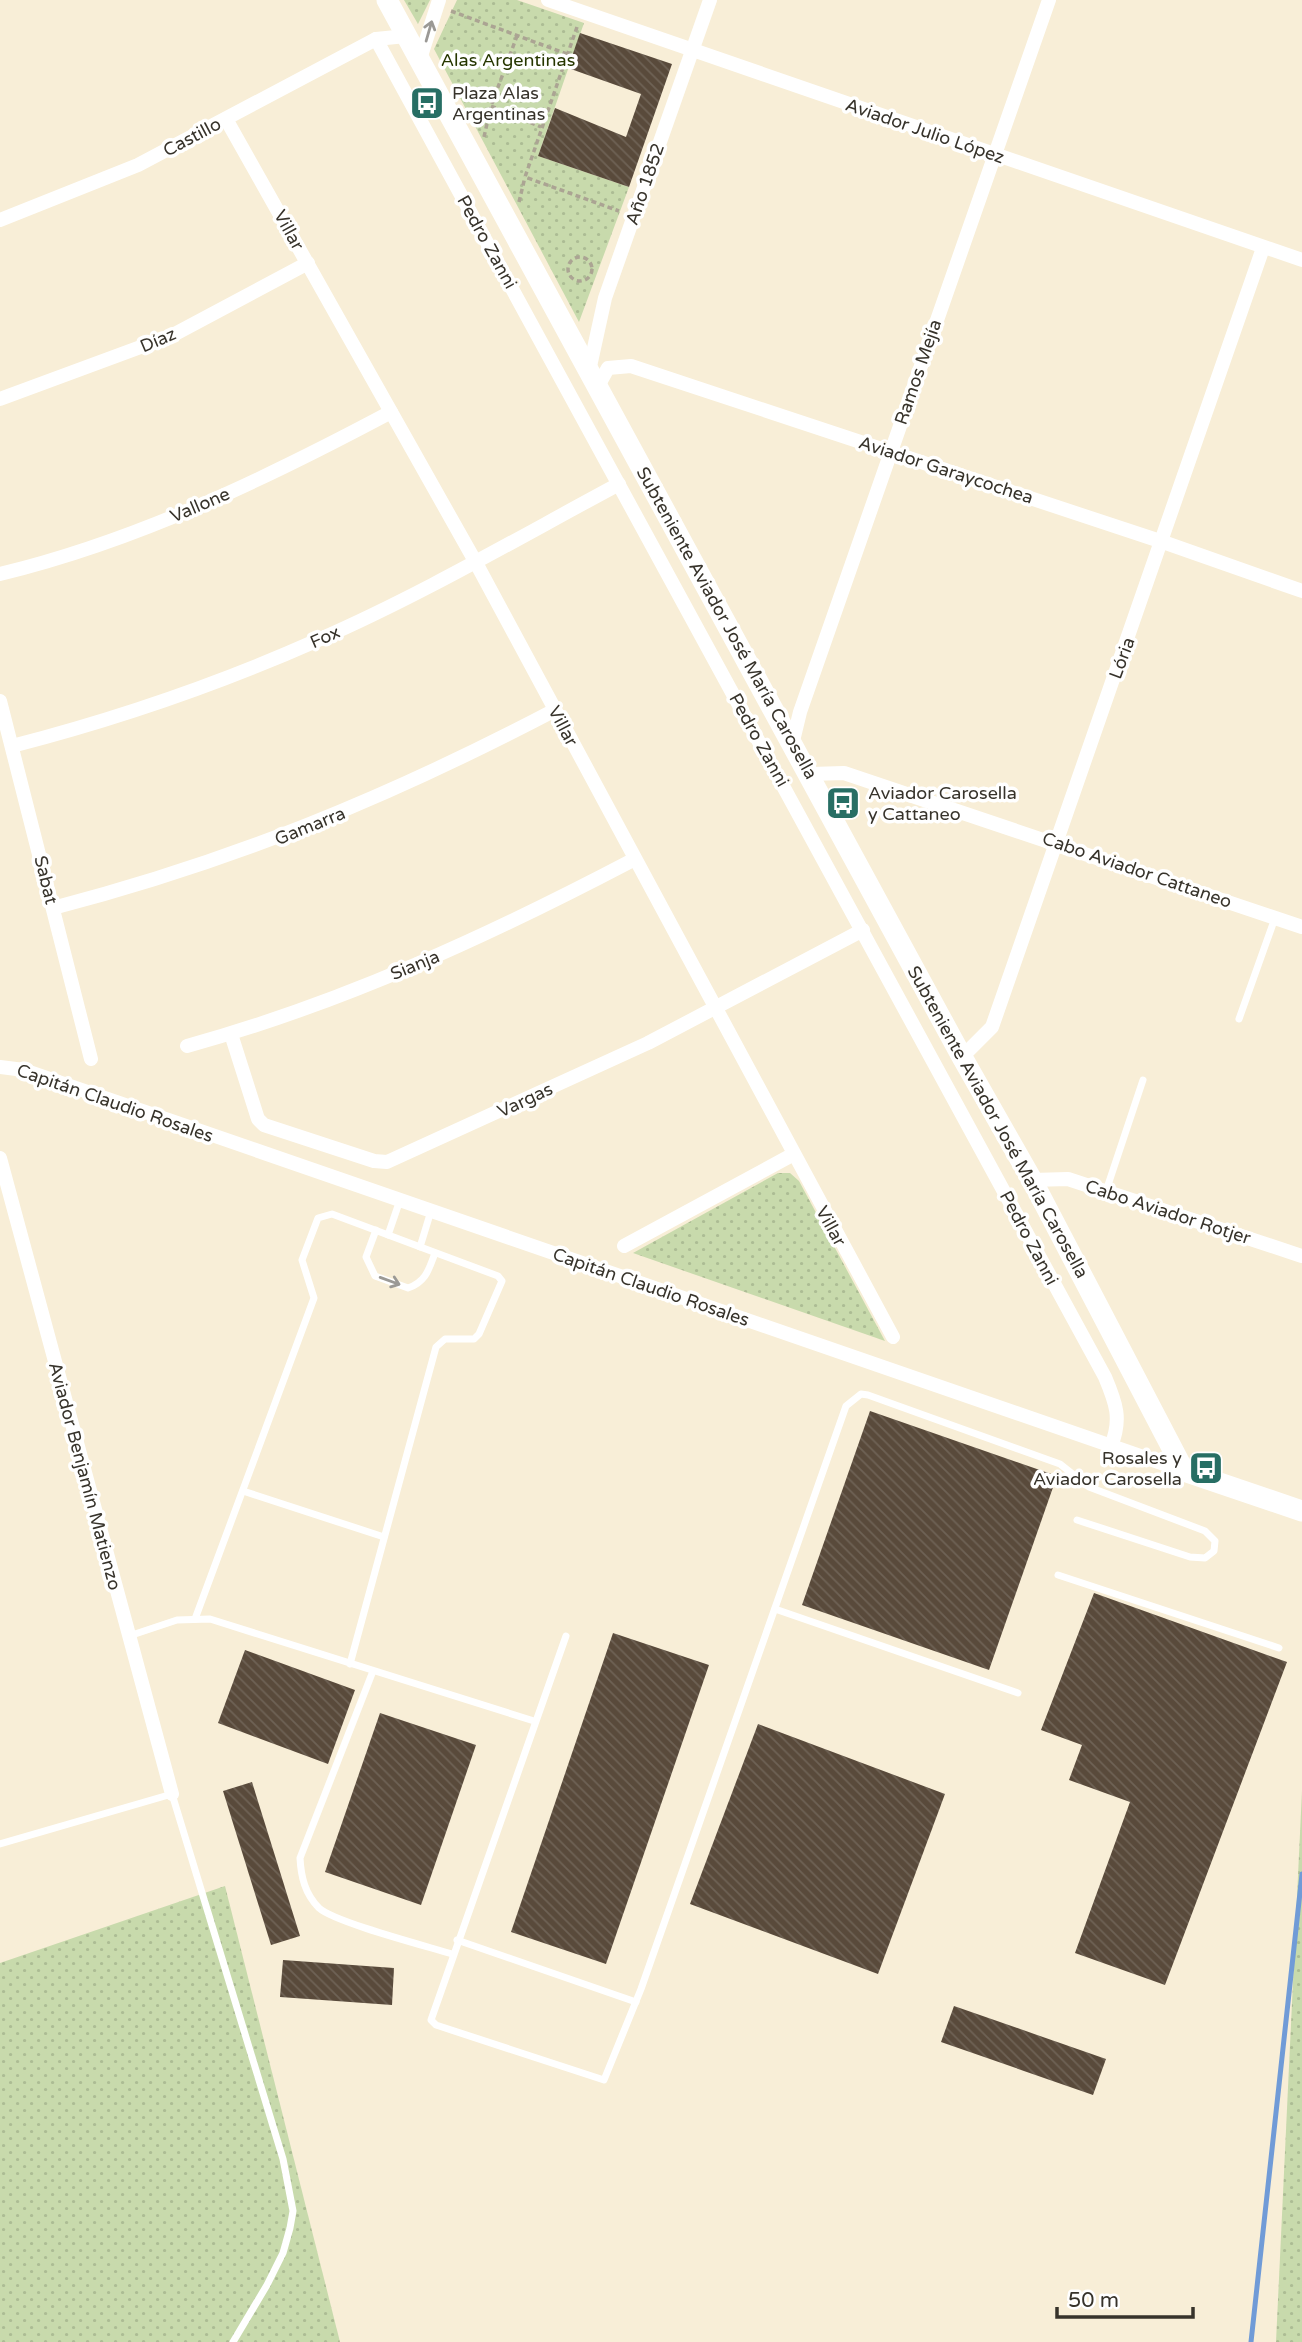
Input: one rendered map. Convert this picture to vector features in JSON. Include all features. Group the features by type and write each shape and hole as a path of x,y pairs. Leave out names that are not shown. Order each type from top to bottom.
{"street":[{"name":"Subteniente Aviador José María Carosella","path":"387,0 792,745 811,774 962,1057 1032,1180 1184,1471"},
{"name":"Aviador Julio López","path":"548,0 1302,260"},
{"name":"Año 1852","path":"594,379 605,298 710,0"},
{"name":"Ramos Mejía","path":"792,745 800,712 1049,0"},
{"path":"419,62 437,3"},
{"path":"376,39 406,36"},
{"name":"Castillo","path":"0,220 138,165 376,39"},
{"name":"Pedro Zanni","path":"376,39 1105,1377 1119,1416 1119,1428 1111,1446"},
{"name":"Villar","path":"226,119 475,561 633,860 893,1337"},
{"name":"Lória","path":"962,1057 992,1027 1163,542 1263,248"},
{"name":"Díaz","path":"0,399 173,335 308,263"},
{"name":"Aviador Garaycochea","path":"594,379 608,368 631,366 1163,542 1302,592"},
{"name":"Vallone","path":"0,574 95,546 233,491 391,411"},
{"name":"Fox","path":"12,746 92,725 248,669 372,615 619,484"},
{"name":"Sabat","path":"0,701 91,1059"},
{"name":"Gamarra","path":"53,908 136,887 275,841 435,771 555,710"},
{"name":"Cabo Aviador Cattaneo","path":"811,774 845,773 1302,927"},
{"name":"Sianja","path":"187,1046 286,1016 433,958 633,860"},
{"name":"Vargas","path":"231,1034 258,1119 264,1125 374,1161 387,1162 715,1010 863,930"},
{"name":"Capitán Claudio Rosales","path":"0,1067 24,1070 1302,1511"},
{"path":"624,1246 792,1155"},
{"name":"Aviador Benjamín Matienzo","path":"0,1158 172,1794"},
{"name":"Cabo Aviador Rotjer","path":"1032,1180 1054,1177 1302,1256"}],"lane":[{"path":"1240,1019 1276,918"},
{"path":"1105,1192 1143,1080"},
{"path":"388,1235 400,1200"},
{"path":"421,1247 431,1211"},
{"path":"195,1619 314,1298 302,1259 318,1218 332,1214 498,1276 502,1281 480,1334 474,1339 445,1339 436,1347 350,1664"},
{"path":"376,1230 366,1257 374,1276 408,1288 418,1284 426,1275 435,1253"},
{"path":"566,1636 432,2009 431,2020 436,2025 604,2080 636,2001 846,1406 861,1394 1060,1464 1089,1487 1205,1531 1215,1541 1213,1551 1205,1558 1190,1557 1077,1520"},
{"path":"243,1490 384,1537"},
{"path":"1058,1575 1279,1648"},
{"path":"775,1609 1018,1693"},
{"path":"128,1636 177,1620 210,1619 534,1721"},
{"path":"373,1671 300,1858 301,1874 310,1898 327,1914 452,1954"},
{"path":"0,1844 172,1794 283,2159 293,2211 283,2253 233,2342"},
{"path":"457,1940 636,2001"}],"path":[{"path":"437,3 567,54"},
{"path":"582,12 525,177 634,217"},
{"path":"477,167 491,106 517,36"},
{"path":"491,106 542,127"},
{"path":"584,257 590,262 592,271 585,280 578,281 569,275 568,267 572,260 584,257"}],"green space":[{"path":"404,0 430,0 418,24"},
{"name":"Alas Argentinas","path":"457,0 517,0 584,23 538,156 629,187 579,322 434,49"},
{"path":"778,1173 790,1173 799,1181 885,1341 633,1253"},
{"path":"1302,1791 1302,2342 1276,2342"},
{"path":"225,1886 340,2342 0,2342 0,1963"}],"building":[{"path":"580,33 672,64 629,187 538,156 555,108 626,137 641,94 568,68"},
{"path":"870,1411 1057,1476 989,1670 802,1605"},
{"path":"1094,1593 1287,1662 1165,1985 1075,1953 1130,1802 1069,1780 1082,1745 1041,1730"},
{"path":"613,1633 709,1665 606,1964 511,1932"},
{"path":"245,1650 355,1690 328,1764 218,1723"},
{"path":"380,1713 476,1745 421,1905 325,1872"},
{"path":"758,1724 945,1794 878,1974 690,1904"},
{"path":"252,1782 300,1936 271,1945 223,1791"},
{"path":"283,1960 394,1968 392,2005 280,1997"},
{"path":"954,2006 1106,2059 1093,2095 941,2042"}],"waterway":[{"path":"1251,2342 1302,1874"}],"place":[{"name":"Plaza Alas Argentinas","path":"427,103"},
{"name":"Aviador Carosella y Cattaneo","path":"843,803"},
{"name":"Rosales y Aviador Carosella","path":"1206,1468"}]}
